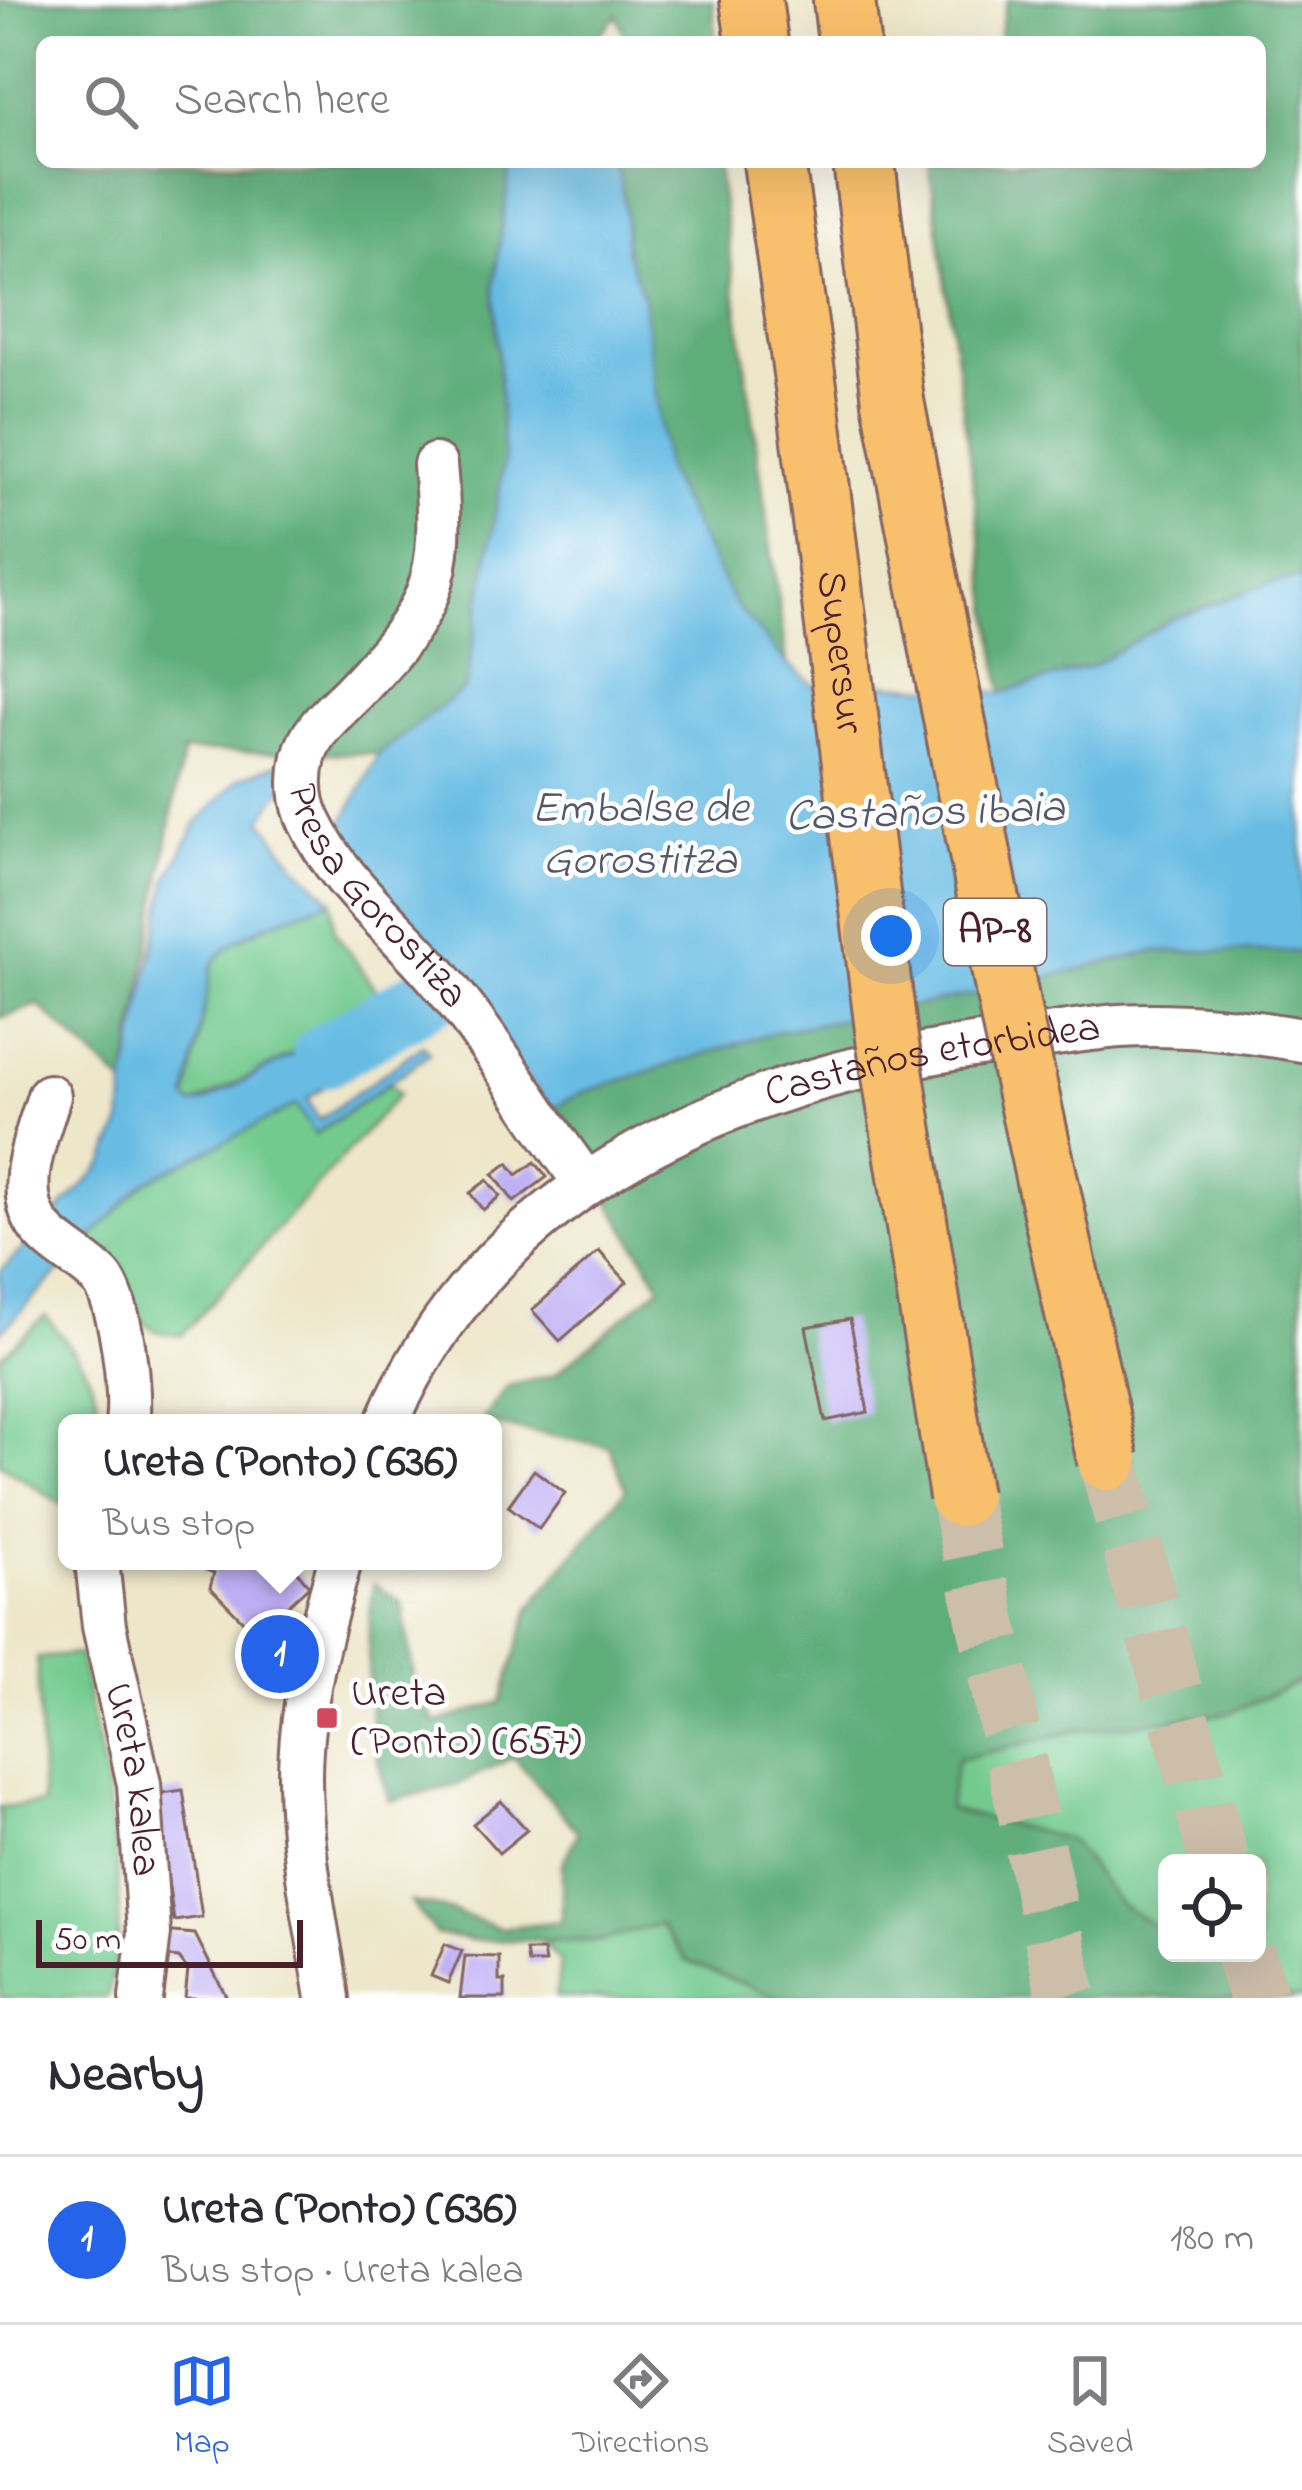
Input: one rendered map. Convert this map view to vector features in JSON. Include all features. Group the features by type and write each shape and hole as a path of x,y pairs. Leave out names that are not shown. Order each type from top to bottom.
{"highway":[{"path":"751,0 756,36"},
{"path":"844,0 848,36"},
{"name":"Supersur","path":"775,168 887,1038 960,1496"},
{"name":"AP-8","path":"865,168 893,401 1013,1025 1108,1460"}],"street":[{"name":"Presa Gorostiza","path":"435,465 438,566 415,624 318,729 304,754 302,803 333,861 490,1043 585,1182"},
{"name":"Castaños etorbidea","path":"585,1182 666,1135 751,1100 930,1052 1121,1026 1247,1031 1302,1040"},
{"path":"49,1096 29,1161 28,1190 37,1223 105,1282 121,1334 127,1414"},
{"path":"392,1414 438,1331 470,1288 506,1249 585,1182"},
{"name":"Ureta kalea","path":"99,1570 104,1626 139,1784 149,1933 141,1998"},
{"path":"328,1998 302,1824 300,1778 302,1727 338,1570"}],"green space":[{"path":"0,0 713,0 716,36 624,36 617,15 599,36 36,36 36,168 510,168 494,285 504,463 466,687 379,754 183,751 125,1085 38,1005 0,1018"},
{"path":"1007,0 1302,0 1302,578 1268,584 1172,619 1092,666 1002,693 930,168 1266,168 1266,36 999,36"},
{"path":"618,168 718,168 787,664 734,603 665,470 643,297 626,251"},
{"path":"332,900 334,931 387,1005 192,1106 187,1099 212,965 250,933"},
{"path":"1155,951 1302,952 1302,1680 1228,1713 1074,1731 957,1760 948,1809 1070,1840 1118,1903 1158,1928 1158,1962 1215,1962 1293,1998 779,1998 687,1961 659,1924 601,1941 472,1940 436,1934 411,1902 499,1928 562,1921 562,1864 578,1832 514,1757 454,1786 389,1801 369,1693 373,1583 402,1603 414,1677 435,1723 501,1702 530,1608 626,1489 609,1446 502,1427 502,1414 487,1414 508,1386 554,1375 661,1286 552,1109 581,1093 774,1032 982,993"},
{"path":"390,1083 399,1094 182,1335 165,1334 145,1323 117,1270 85,1244 144,1183 296,1105 316,1134"},
{"path":"45,1316 90,1378 98,1414 58,1414 58,1502 0,1464 0,1357"},
{"path":"80,1654 118,1871 116,1957 107,1998 0,1998 0,1807 42,1804 37,1658"},
{"path":"1302,1681 1302,1998 1215,1962 1266,1962 1266,1854 1158,1854 1158,1928 1118,1903 1070,1840 948,1809 956,1760 1074,1731 1228,1713"},
{"path":"659,1923 687,1961 779,1998 556,1998 560,1961 541,1942 601,1941"}],"water":[{"name":"Embalse de Gorostitza","path":"510,168 618,168 626,251 643,297 665,470 734,603 787,664 835,702 876,683 1002,693 1092,666 1172,619 1268,584 1302,578 1302,952 1155,951 982,993 774,1032 581,1093 552,1109 334,840 379,754 466,687 504,463 494,285"},
{"path":"304,754 262,820 295,864 332,900 250,933 212,965 187,1099 193,1105 204,1102 387,1005 407,1029 307,1099 319,1120 423,1045 430,1054 315,1134 296,1105 144,1183 0,1333 0,1272 104,1164 122,1123 125,1085 168,878 196,824 240,778"}],"building":[{"path":"535,1162 547,1177 514,1202 493,1174 508,1163 517,1175"},
{"path":"487,1180 500,1196 483,1210 470,1193"},
{"path":"599,1251 627,1282 560,1341 532,1310"},
{"path":"850,1319 868,1412 825,1421 806,1327"},
{"path":"534,1470 565,1493 539,1529 508,1506"},
{"path":"206,1570 296,1570 309,1586 273,1619 267,1616 250,1628 210,1587 214,1573"},
{"path":"183,1790 202,1917 174,1921 155,1794"},
{"path":"501,1801 527,1830 499,1853 473,1824"},
{"path":"162,1931 195,1934 227,1998 185,1998 188,1970 179,1958 160,1956"},
{"path":"445,1944 462,1951 448,1983 431,1976"},
{"path":"526,1951 543,1951 545,1963 528,1963"},
{"path":"465,1956 499,1957 505,1998 460,1998"}],"waterway":[{"path":"324,1056 459,978 498,946"}],"tunnel":[{"path":"1108,1460 1217,1854"},
{"path":"960,1496 1067,1998"},
{"path":"1248,1962 1259,1998"}],"place":[{"name":"Ureta (Ponto) (636)","path":"280,1654"},
{"name":"Ureta (Ponto) (657)","path":"327,1718"}],"water label":[{"name":"Castaños ibaia","path":"925,814"}]}
